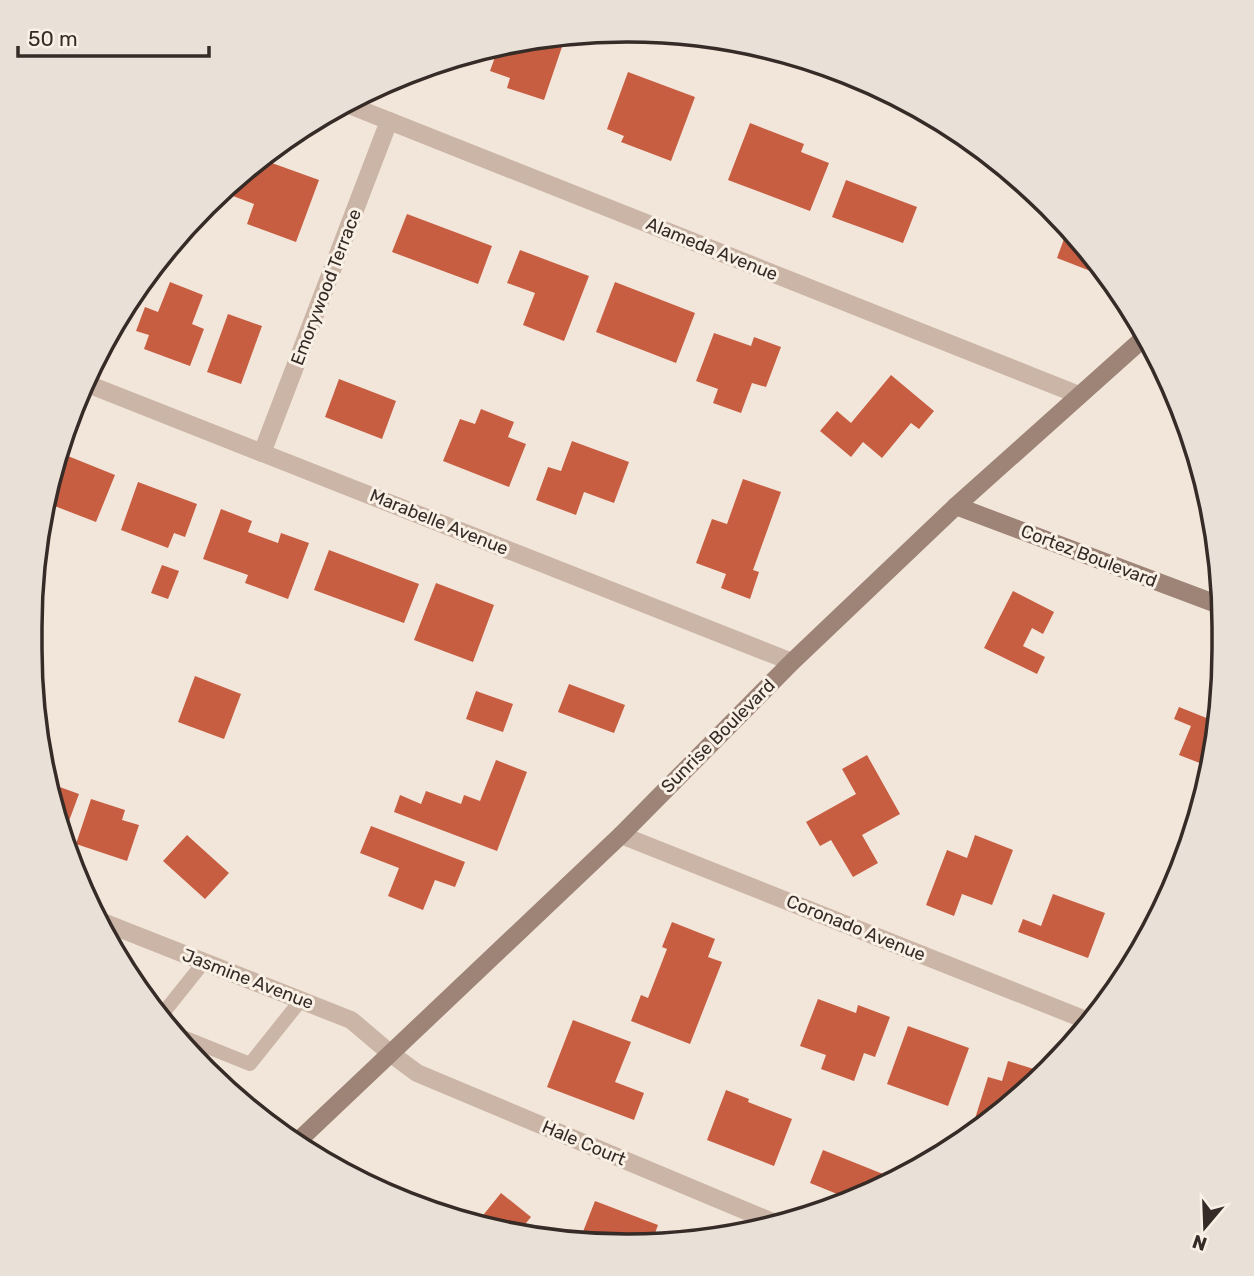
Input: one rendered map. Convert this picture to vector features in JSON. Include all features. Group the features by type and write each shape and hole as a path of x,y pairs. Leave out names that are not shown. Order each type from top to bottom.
{"street":[{"name":"Alameda Avenue","path":"357,108 1079,395"},
{"name":"Emorywood Terrace","path":"262,453 389,121"},
{"name":"Sunrise Boulevard","path":"303,1136 621,835 792,662 956,506 1138,343"},
{"name":"Marabelle Avenue","path":"94,387 792,662"},
{"name":"Cortez Boulevard","path":"956,506 1211,602"},
{"name":"Coronado Avenue","path":"621,835 1081,1018"},
{"name":"Jasmine Avenue","path":"111,925 351,1020 390,1054"},
{"name":"Hale Court","path":"390,1054 417,1073 762,1218"}],"lane":[{"path":"166,1009 204,962"},
{"path":"191,1040 250,1064 301,1000"}],"building":[{"path":"562,46 544,100 507,88 510,78 490,71 495,57"},
{"path":"628,72 695,97 671,161 621,142 624,136 607,129"},
{"path":"750,123 804,144 801,152 829,163 810,211 728,180"},
{"path":"271,163 319,180 296,242 247,224 254,204 233,196"},
{"path":"846,180 917,207 903,243 832,217"},
{"path":"407,214 492,246 478,284 392,252"},
{"path":"1064,238 1091,271 1057,258"},
{"path":"520,250 589,276 564,341 523,325 535,293 507,283"},
{"path":"170,282 203,295 192,324 204,329 190,366 144,349 149,335 136,331 145,307 158,312"},
{"path":"615,282 695,313 676,363 596,332"},
{"path":"228,314 262,326 241,384 207,372"},
{"path":"714,333 751,346 754,337 781,347 766,387 752,383 741,413 713,403 718,389 696,381"},
{"path":"891,375 934,411 919,429 911,423 882,458 863,442 851,457 820,431 837,411 851,423"},
{"path":"339,379 396,401 382,439 325,417"},
{"path":"481,409 514,422 508,437 526,444 509,487 443,461 460,419 475,424"},
{"path":"572,441 629,462 614,503 584,492 576,515 536,500 548,467 561,471"},
{"path":"68,456 115,475 96,522 55,506"},
{"path":"743,479 781,492 753,570 759,572 750,599 721,588 726,574 696,563 712,519 727,524"},
{"path":"138,482 197,504 185,537 174,533 168,548 121,530"},
{"path":"221,509 252,521 248,532 278,543 281,533 309,543 288,599 245,583 248,575 203,559"},
{"path":"329,550 419,584 404,623 314,590"},
{"path":"162,565 179,571 168,599 151,593"},
{"path":"436,583 494,605 473,662 414,640"},
{"path":"1013,591 1054,612 1043,634 1032,628 1023,646 1045,657 1037,674 984,648"},
{"path":"195,676 241,694 224,739 178,722"},
{"path":"569,684 625,705 614,733 558,712"},
{"path":"476,691 513,704 503,732 466,719"},
{"path":"1179,707 1208,718 1201,763 1179,755 1191,726 1174,719"},
{"path":"867,755 900,814 862,835 878,863 853,877 831,840 820,846 806,822 856,794 842,769"},
{"path":"496,760 527,772 497,851 394,812 400,795 421,804 426,791 461,804 464,795 480,801"},
{"path":"59,787 79,794 69,822"},
{"path":"91,799 125,810 122,820 139,825 127,861 76,844"},
{"path":"371,826 465,862 455,887 435,880 423,910 388,896 399,868 360,853"},
{"path":"187,835 229,873 205,899 163,861"},
{"path":"975,835 1013,850 992,905 962,894 954,916 926,905 947,850 967,858"},
{"path":"1053,894 1105,913 1088,958 1018,932 1023,919 1041,926"},
{"path":"672,922 715,939 708,957 722,962 690,1044 631,1021 641,995 648,998 667,949 662,947"},
{"path":"818,999 856,1013 858,1005 890,1017 875,1057 864,1053 854,1081 821,1069 826,1055 800,1046"},
{"path":"573,1020 631,1042 615,1082 644,1093 634,1120 547,1087"},
{"path":"908,1026 969,1048 948,1106 887,1084"},
{"path":"1008,1061 1034,1069 975,1119 988,1077 1002,1081"},
{"path":"726,1090 749,1099 748,1102 792,1119 774,1166 707,1140"},
{"path":"823,1150 885,1175 838,1194 810,1183"},
{"path":"501,1193 531,1217 525,1225 483,1216"},
{"path":"595,1201 658,1225 655,1233 583,1232"}]}
